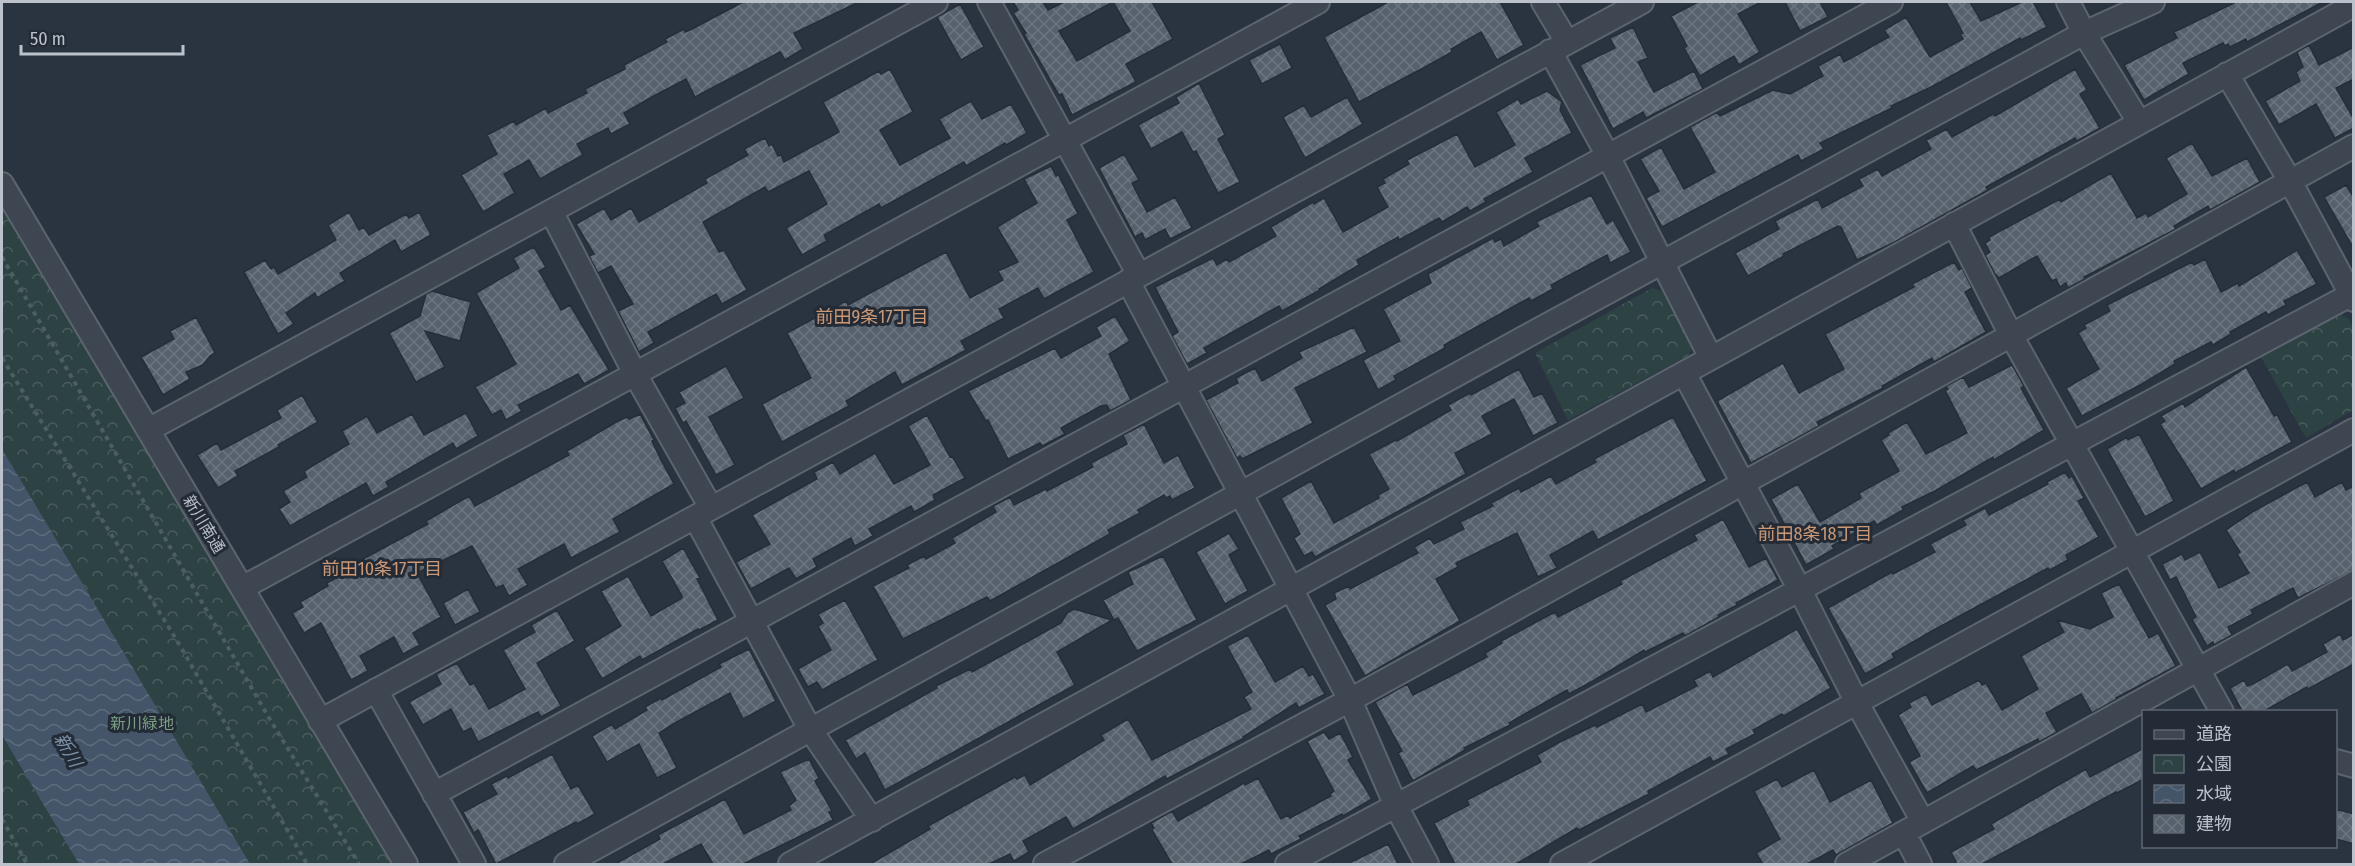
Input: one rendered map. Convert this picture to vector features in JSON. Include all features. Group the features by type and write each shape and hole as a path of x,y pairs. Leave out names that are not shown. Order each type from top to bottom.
{"street":[{"path":"148,430 936,2"},
{"path":"989,2 1066,139 1183,387 1350,700 1396,807 1427,864"},
{"path":"242,588 1318,2"},
{"path":"1543,2 1559,47 1608,156 1711,358"},
{"path":"320,721 1642,2"},
{"path":"434,794 1892,2"},
{"path":"2068,2 2084,33 2139,122"},
{"path":"566,864 1238,492 1662,261 2084,33 2153,2"},
{"path":"790,864 2354,5"},
{"path":"1287,864 2352,296 2290,181 2227,74"},
{"path":"1045,864 1350,700 2354,146"},
{"name":"新川南通","path":"2,184 406,864"},
{"path":"550,211 635,374 703,512 752,621 810,729 872,820"},
{"path":"1954,224 2011,335 2221,710"},
{"path":"1684,373 1800,590 1857,703 1914,827 1920,864"},
{"path":"1562,864 2354,430"},
{"path":"1846,864 2354,584"},
{"path":"376,690 474,864"},
{"path":"2337,762 2354,766"}],"path":[{"path":"2,257 269,718 359,864"},
{"path":"2,358 176,639 307,864"},
{"path":"2,819 27,864"}],"green space":[{"name":"新川緑地","path":"2,207 391,864 2,864"},
{"path":"1652,288 1662,291 1693,345 1689,355 1568,420 1535,353"},
{"path":"2341,315 2349,319 2353,328 2353,410 2306,438 2260,355"}],"water":[{"name":"新川","path":"2,449 250,864 79,864 2,735"}],"building":[{"path":"743,2 859,2 794,33 803,49 785,60 780,52 695,97 686,79 650,98 624,113 630,124 611,134 608,128 577,144 583,155 540,179 529,160 504,174 515,193 483,212 461,175 497,154 487,135 514,121 516,125 546,108 548,113 587,93 585,89 625,69 624,65 667,42 665,39 684,29 685,32 690,30"},
{"path":"1013,2 1043,2 1048,10 1064,2 1113,2 1152,2 1173,39 1126,64 1136,82 1072,115 1062,94 1059,95 1013,13 1018,10","holes":["1113,2 1130,31 1077,61 1059,31"]},
{"path":"1388,2 1500,2 1524,45 1497,60 1481,32 1451,49 1452,52 1359,102 1324,37"},
{"path":"1698,2 1761,2 1738,14 1760,52 1739,65 1734,56 1700,76 1684,48 1687,46 1671,16"},
{"path":"1785,2 1820,2 1828,17 1800,31"},
{"path":"1946,2 1970,2 1981,21 2022,2 2033,2 2047,27 2021,40 2020,38 1933,86 1891,106 1892,108 1820,143 1824,149 1801,161 1798,155 1662,227 1646,198 1659,191 1640,159 1661,147 1684,189 1715,172 1690,127 1717,112 1720,116 1773,90 1790,94 1823,76 1818,66 1840,54 1844,62 1889,37 1884,30 1906,17 1930,57 1963,39 1960,34 1963,33"},
{"path":"2236,2 2323,2 2247,42 2246,39 2230,47 2223,43 2183,63 2189,74 2144,100 2124,65 2177,38 2174,32"},
{"path":"960,4 984,47 961,60 937,17"},
{"path":"1633,27 1648,58 1638,62 1654,92 1694,71 1703,89 1646,118 1643,112 1613,129 1580,65 1615,48 1610,38"},
{"path":"1280,44 1292,68 1262,84 1249,60"},
{"path":"2309,45 2319,65 2354,47 2354,79 2336,88 2354,119 2354,128 2335,138 2316,104 2279,125 2265,101 2300,81 2296,72 2303,67 2297,52"},
{"path":"890,69 913,112 880,130 900,165 950,138 939,119 971,101 982,119 1011,104 1027,133 966,166 964,162 881,208 879,204 824,235 827,241 802,255 786,228 827,204 809,171 768,192 765,187 703,222 719,252 724,250 747,290 722,304 716,294 648,332 654,343 639,352 618,311 633,304 611,266 598,273 589,256 594,254 576,224 604,208 611,220 631,208 639,222 707,183 705,179 748,155 744,149 765,138 769,146 772,144 778,156 781,155 784,162 839,132 823,102 879,71 881,74"},
{"path":"2075,69 2087,90 2080,94 2100,128 2077,141 2075,138 1986,187 1988,190 1893,243 1857,260 1841,227 1838,226 1783,254 1784,256 1748,276 1735,253 1779,229 1775,221 1818,199 1822,208 1863,186 1859,179 1878,169 1882,176 1931,149 1926,140 1947,129 1952,137 1993,114 1995,116"},
{"path":"1199,83 1225,135 1218,139 1240,182 1218,193 1196,151 1193,152 1182,132 1151,149 1138,125 1179,103 1176,97"},
{"path":"1547,91 1562,102 1560,110 1572,133 1525,158 1533,172 1484,199 1486,202 1470,211 1467,207 1442,222 1439,218 1399,240 1398,237 1357,260 1359,265 1320,290 1282,311 1279,306 1204,348 1207,353 1187,364 1172,336 1178,332 1155,287 1213,258 1217,265 1227,259 1229,262 1276,236 1271,227 1324,198 1343,232 1388,207 1377,187 1385,183 1383,179 1409,164 1407,160 1457,134 1475,167 1515,145 1496,112 1518,99 1521,104"},
{"path":"1347,97 1363,124 1305,158 1283,117 1304,105 1311,117"},
{"path":"2192,143 2212,176 2247,158 2260,182 2210,210 2208,206 2174,226 2176,229 2084,277 2085,279 2068,288 2066,283 2060,287 2056,279 2052,281 2037,256 1999,278 1995,274 1985,255 1990,252 1985,243 1990,240 1989,237 2060,199 2061,202 2111,173 2137,218 2146,213 2148,217 2187,194 2166,158"},
{"path":"1124,154 1139,180 1132,183 1147,212 1175,197 1192,228 1170,239 1165,229 1145,240 1142,233 1135,237 1099,168"},
{"path":"1051,166 1056,176 1058,174 1078,214 1067,220 1094,272 1044,299 1038,288 999,309 1004,318 961,341 966,350 902,385 895,372 846,401 849,406 782,442 762,404 811,378 787,333 846,301 848,305 946,252 970,298 1003,280 998,271 1018,262 997,227 1037,203 1024,179"},
{"path":"2346,185 2354,198 2354,249 2324,197"},
{"path":"1591,195 1607,224 1613,220 1631,252 1610,263 1607,255 1551,285 1553,289 1531,301 1529,298 1444,345 1445,348 1394,376 1396,380 1378,390 1363,360 1400,341 1383,309 1431,283 1428,274 1493,238 1495,242 1501,239 1504,246 1539,226 1536,222"},
{"path":"349,212 359,230 364,227 369,235 406,214 409,218 419,212 431,235 401,252 395,240 340,273 345,281 317,298 315,293 286,313 294,324 278,334 244,272 265,260 271,269 274,267 278,274 336,240 328,225"},
{"path":"534,247 546,267 539,271 561,310 570,305 609,370 584,384 578,374 518,405 522,411 506,420 501,410 492,415 475,387 516,364 476,293 519,268 513,258"},
{"path":"2297,250 2317,284 2284,301 2286,305 2268,315 2266,312 2230,332 2231,334 2213,345 2211,342 2174,361 2175,364 2142,384 2082,416 2066,388 2099,369 2078,333 2086,328 2084,325 2110,311 2107,305 2192,262 2194,265 2205,259 2221,292 2238,283 2239,286"},
{"path":"1954,262 1959,270 1962,268 1972,288 1965,292 1986,332 1934,362 1932,358 1882,386 1883,388 1817,422 1819,426 1751,463 1717,401 1783,363 1799,393 1844,369 1825,334 1914,287 1912,284"},
{"path":"432,291 471,302 460,341 425,331 445,367 416,382 389,333 420,316 426,294"},
{"path":"1115,316 1130,341 1109,354 1131,400 1110,411 1107,405 1101,406 1061,428 1065,434 1008,459 988,420 986,421 968,391 1055,348 1061,358 1101,336 1096,327"},
{"path":"196,317 215,353 203,365 186,372 190,379 163,395 141,357 174,339 170,331"},
{"path":"1354,327 1367,352 1295,388 1313,423 1242,459 1240,456 1237,458 1206,400 1238,383 1236,378 1255,368 1262,381 1302,358 1299,352"},
{"path":"2012,365 2024,386 2021,388 2044,430 1994,460 1993,457 1935,491 1902,507 1903,510 1877,525 1874,521 1832,546 1834,549 1806,565 1771,499 1798,484 1820,522 1861,498 1859,493 1899,471 1881,440 1889,435 1888,433 1907,422 1926,454 1967,433 1945,390 1948,389 1946,386 1963,377 1969,387"},
{"path":"726,366 744,398 709,417 735,465 716,475 686,421 683,423 675,408 685,403 679,392"},
{"path":"2246,367 2292,442 2201,489 2160,424 2165,421 2161,416 2183,403 2185,407"},
{"path":"1519,369 1534,397 1542,393 1558,423 1533,436 1514,399 1482,416 1492,434 1455,453 1466,474 1315,557 1312,552 1304,556 1294,538 1300,534 1281,498 1311,481 1334,523 1379,498 1378,495 1389,489 1369,454 1451,410 1448,405"},
{"path":"302,395 318,422 235,471 238,476 218,488 197,455 217,443 221,450 281,418 277,410"},
{"path":"466,413 478,436 456,449 453,443 386,482 389,487 373,496 366,483 290,526 279,509 290,502 283,491 307,477 304,471 349,444 342,431 367,416 377,433 412,414 424,435"},
{"path":"640,414 674,484 613,519 620,532 571,558 564,544 518,569 528,585 509,596 503,585 496,588 472,546 417,573 441,617 413,633 420,645 403,654 394,637 360,656 368,671 351,680 321,623 304,633 292,613 303,607 300,602 352,569 350,566 428,524 426,521 469,496 475,506 569,455 567,451 618,421"},
{"path":"927,415 950,457 952,456 965,478 933,495 935,500 914,512 911,506 869,529 873,536 855,546 851,538 813,559 817,567 796,579 789,568 751,589 736,562 770,544 752,515 817,479 814,472 833,462 840,474 875,453 894,484 930,465 908,426"},
{"path":"1673,417 1707,481 1598,540 1593,531 1550,555 1557,568 1538,577 1517,533 1456,563 1458,567 1436,579 1460,621 1365,676 1325,605 1336,599 1334,593 1349,586 1350,589 1418,553 1414,547 1430,538 1434,544 1464,529 1460,522 1493,506 1491,503 1519,488 1521,492 1551,476 1556,484 1596,462 1594,459"},
{"path":"1144,424 1164,463 1178,455 1195,488 1172,500 1170,496 1166,498 1164,495 1138,510 1140,513 1108,530 1110,534 990,601 987,597 903,639 873,586 909,568 907,565 924,556 926,559 955,543 952,538 996,512 993,506 1010,497 1014,505 1093,467 1091,463 1127,444 1123,435"},
{"path":"2139,434 2174,501 2145,517 2107,449 2127,437 2128,440"},
{"path":"2065,472 2069,478 2072,476 2084,498 2078,501 2099,537 2066,555 2068,560 2050,570 2048,568 1932,631 1892,654 1894,658 1865,674 1828,608 1892,572 1893,574 1935,552 1930,544 1966,525 1963,520 1985,508 1989,515 2048,484 2047,482"},
{"path":"2307,482 2315,497 2342,482 2346,490 2354,486 2354,570 2298,598 2293,588 2251,610 2253,614 2228,627 2232,635 2214,645 2213,642 2207,646 2192,619 2196,617 2176,577 2170,580 2162,564 2182,554 2185,560 2200,552 2219,588 2249,573 2237,554 2240,552 2226,530 2254,511"},
{"path":"1723,519 1749,567 1766,558 1778,580 1736,603 1737,605 1718,615 1719,617 1685,636 1683,633 1645,652 1644,650 1569,694 1567,690 1509,723 1510,725 1464,748 1465,750 1413,781 1398,753 1402,751 1375,702 1407,684 1413,695 1449,677 1487,657 1485,653 1502,643 1501,641 1555,612 1558,617 1622,584 1620,581 1697,540 1694,535"},
{"path":"1229,533 1239,549 1229,555 1248,591 1225,604 1196,552"},
{"path":"683,548 700,578 697,579 718,620 642,660 640,656 602,679 584,648 621,626 601,591 628,576 651,616 682,598 662,561"},
{"path":"1163,556 1197,620 1137,651 1118,618 1114,620 1103,600 1133,584 1128,572"},
{"path":"2119,584 2149,638 2158,633 2176,666 2092,713 2081,694 2046,713 2057,732 1976,770 1973,766 1927,793 1909,762 1920,756 1898,715 1911,707 1909,703 1926,694 1932,705 1979,680 1982,685 1986,683 2002,710 2038,689 2021,656 2064,632 2057,620 2090,629 2113,617 2101,593"},
{"path":"468,589 480,612 455,625 443,603"},
{"path":"845,600 878,660 822,690 817,682 808,687 798,669 831,650 818,626 823,623 818,614"},
{"path":"1074,609 1112,620 1057,652 1075,685 885,790 865,753 856,759 845,740 937,688 936,686 970,669 972,672 1061,623 1067,613"},
{"path":"557,610 575,641 537,663 561,706 541,717 538,712 478,742 471,728 463,732 451,709 423,725 409,702 441,684 436,674 457,663 470,685 474,683 489,709 525,689 503,650 535,632 531,625"},
{"path":"1797,629 1831,688 1784,716 1782,714 1753,730 1755,734 1726,749 1729,754 1713,762 1710,757 1648,791 1649,794 1579,830 1577,828 1516,864 1455,864 1434,823 1469,805 1467,800 1541,762 1537,755 1558,743 1595,725 1597,727 1642,704 1646,712 1697,686 1694,680 1710,671 1713,677"},
{"path":"2340,634 2343,640 2354,634 2354,664 2266,710 2241,710 2230,688 2244,680 2247,686 2253,684 2288,664 2292,671 2327,652 2323,644"},
{"path":"1248,635 1275,682 1303,666 1309,676 1313,674 1325,694 1299,708 1296,703 1244,738 1167,779 1165,776 1073,829 1066,817 1023,841 1029,852 1014,861 1010,854 989,864 870,864 930,829 928,826 1015,777 1017,779 1025,775 1030,785 1104,740 1101,735 1128,719 1152,760 1251,709 1244,697 1252,692 1227,646"},
{"path":"749,649 776,701 743,719 730,693 659,733 677,768 657,778 639,744 607,762 592,736 612,724 615,729 647,710 645,707 661,698 662,700 721,667 719,664"},
{"path":"1324,732 1329,739 1340,733 1353,757 1348,760 1372,799 1343,816 1342,814 1299,836 1301,839 1271,854 1269,850 1241,864 1172,864 1152,830 1154,828 1151,823 1172,811 1178,821 1244,783 1245,785 1258,778 1281,819 1288,815 1290,818 1331,796 1330,794 1334,791 1307,741"},
{"path":"2142,749 2142,780 1982,864 1957,864 1951,852 1994,829 1991,824 2086,769 2090,777"},
{"path":"552,754 571,789 578,785 595,814 496,864 478,830 474,833 463,812 497,794 491,784 507,776 508,778"},
{"path":"809,759 819,778 815,781 832,811 829,812 833,820 743,864 713,864 701,844 663,864 615,864 660,839 658,835 725,799 744,834 791,810 789,806 796,800 780,772"},
{"path":"1814,770 1830,802 1871,780 1893,823 1836,855 1833,850 1807,864 1763,864 1756,853 1780,839 1754,791 1777,779 1782,787"},
{"path":"2337,809 2354,814 2354,844 2337,839"},
{"path":"1388,844 1398,864 1347,864"}],"district":[{"name":"前田9条17丁目","path":"872,317"},
{"name":"前田8条18丁目","path":"1815,534"},
{"name":"前田10条17丁目","path":"382,569"}]}
